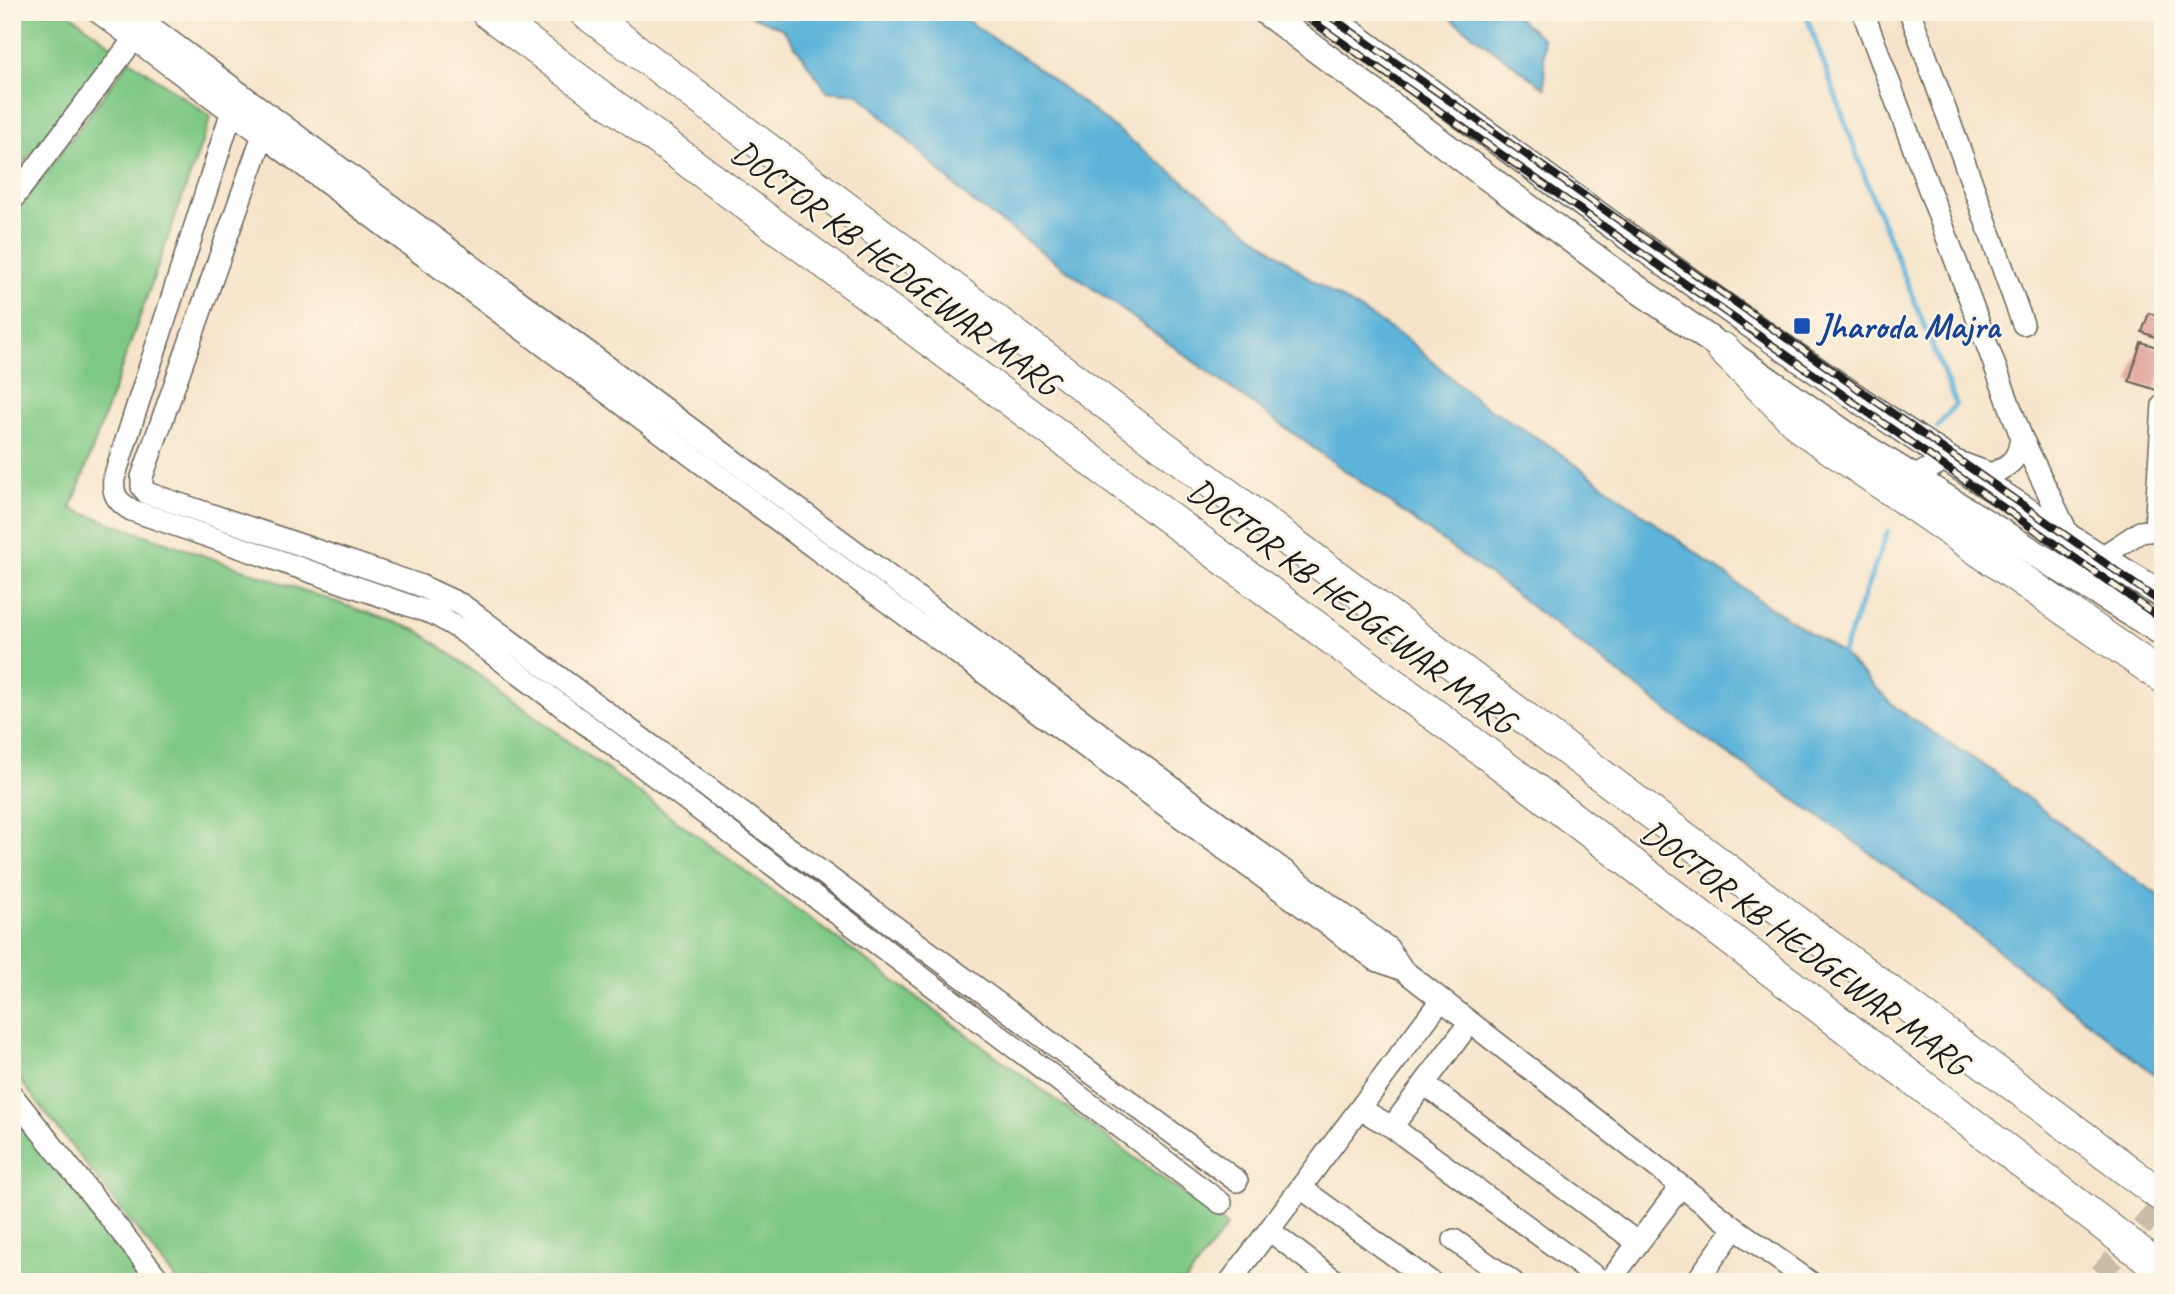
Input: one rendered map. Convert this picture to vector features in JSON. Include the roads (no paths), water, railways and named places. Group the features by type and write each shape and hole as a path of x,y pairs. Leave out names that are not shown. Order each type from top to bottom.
{"highway":[{"name":"DOCTOR KB HEDGEWAR MARG","path":"487,12 1534,788 2163,1270"},
{"name":"DOCTOR KB HEDGEWAR MARG","path":"585,12 2163,1197"},
{"path":"1723,349 1803,429 2163,677"}],"main road":[{"path":"1266,12 1639,290 1723,349 1912,478 2163,633"},
{"path":"1322,12 1783,349 2071,540 2163,595"}],"street":[{"path":"98,12 134,39 235,102"},
{"path":"131,12 235,102 1388,948 1404,970 1441,1000 1735,1228 1810,1282"},
{"path":"1863,12 2021,436 2071,540"},
{"path":"1910,12 2023,324"},
{"path":"12,200 134,39"},
{"path":"235,102 114,478 113,490 118,501 131,510 425,611 461,630 1221,1203"},
{"path":"266,125 142,477 142,486 147,493 419,585 462,605 1237,1181"},
{"path":"2100,558 2123,541 2159,529 2163,405"},
{"path":"1912,478 1948,458 1991,474 2008,467 2019,455 2021,436"},
{"path":"1240,1278 1269,1230 1441,1000"},
{"path":"1392,1127 1470,1022"},
{"path":"1424,1084 1638,1243"},
{"path":"12,1095 160,1282"},
{"path":"1360,1109 1392,1127 1603,1282"},
{"path":"1609,1282 1681,1186"},
{"path":"1301,1188 1431,1282"},
{"path":"1696,1282 1735,1228"},
{"path":"1269,1230 1337,1282"},
{"path":"1454,1240 1513,1282"}],"water":[{"path":"742,12 954,12 1032,64 1313,281 1407,339 1479,402 1549,445 1768,606 1842,653 1897,709 1994,772 2112,864 2163,898 2163,1081 1939,904 1840,831 1690,728 1506,587 969,199 859,94 827,91 783,29"},
{"path":"1442,12 1511,12 1543,39 1545,88"}],"waterway":[{"path":"1805,12 1872,196 1956,404 1937,427"},
{"path":"1840,660 1888,531"}],"tunnel":[{"path":"2100,1274 2163,1203"}],"railway":[{"path":"1299,12 2163,620"},
{"path":"1324,12 2163,604"}],"place":[{"name":"Jharoda Majra","path":"1802,326"}]}
